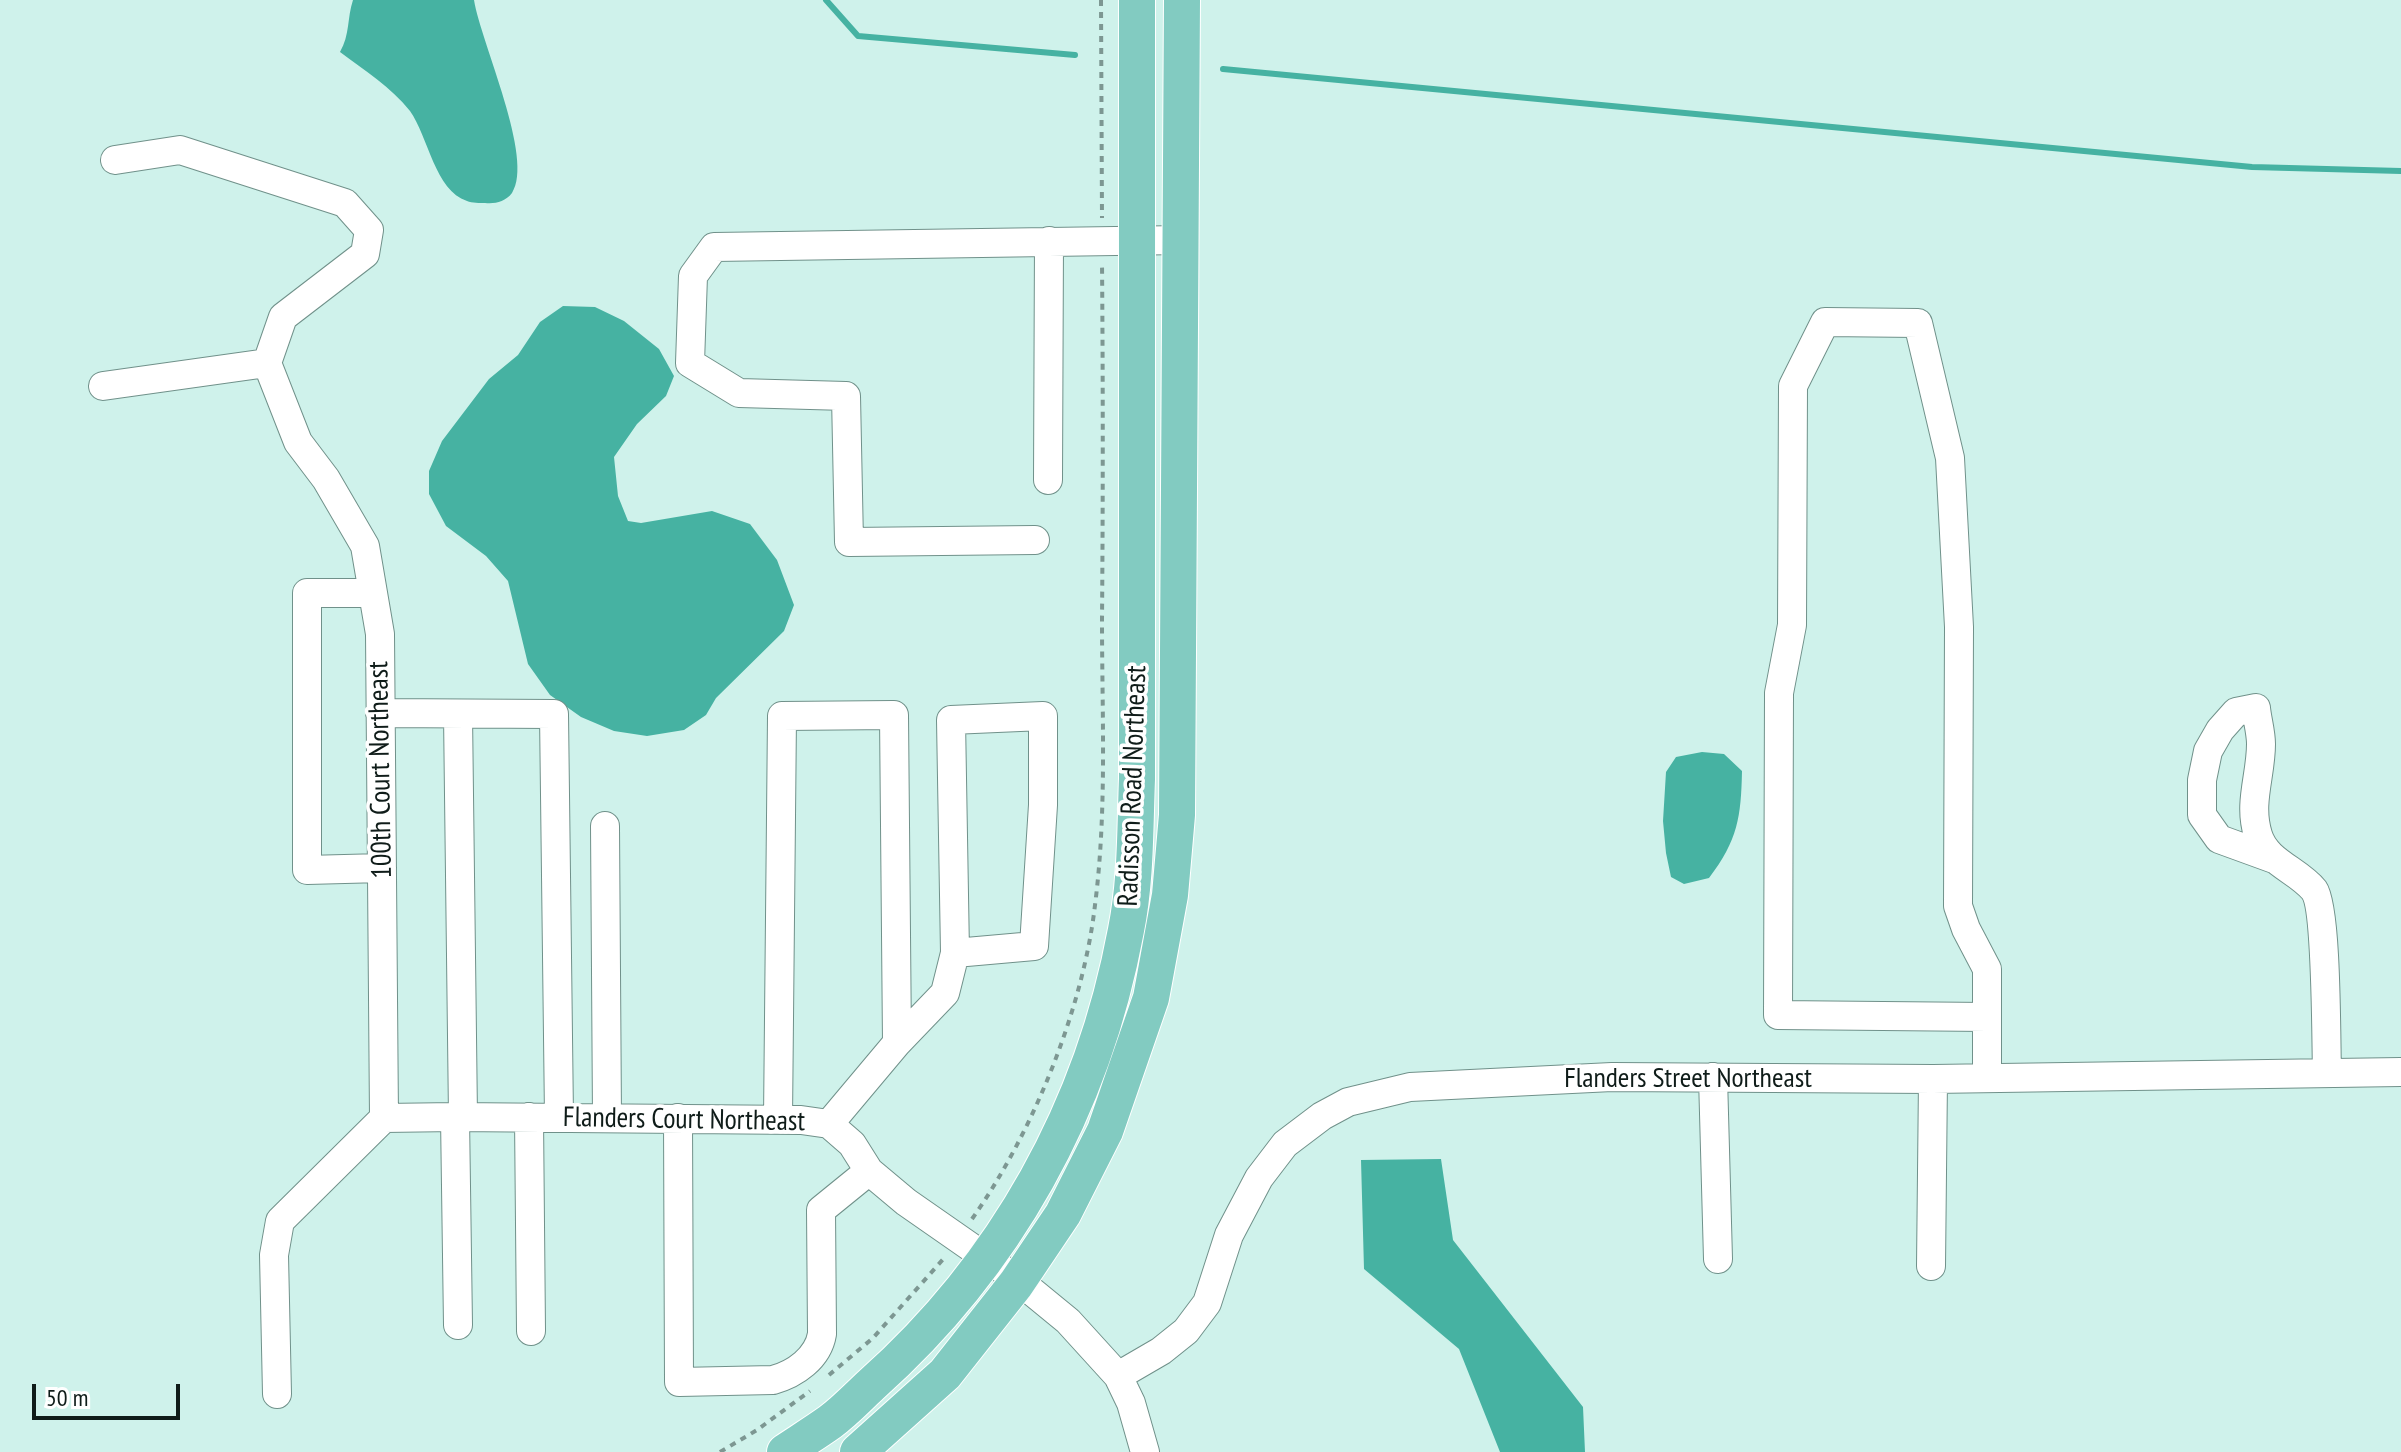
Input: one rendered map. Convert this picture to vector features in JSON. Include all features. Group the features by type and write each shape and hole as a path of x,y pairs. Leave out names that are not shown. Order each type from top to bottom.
{"main road":[{"name":"Radisson Road Northeast","path":"785,1452 832,1421 909,1351 949,1308 986,1258 1035,1186 1067,1123 1094,1055 1114,987 1127,927 1137,779 1137,0"},
{"name":"Radisson Road Northeast","path":"858,1452 945,1374 1018,1280 1063,1214 1105,1131 1151,998 1170,895 1177,815 1182,0"}],"street":[{"path":"103,386 267,363 283,317 365,254 369,230 345,203 180,150 115,160"},
{"path":"1035,540 849,542 846,396 739,393 690,363 693,276 714,247 1182,240"},
{"path":"1048,480 1049,241"},
{"path":"1987,1017 1778,1015 1779,693 1792,625 1793,386 1825,322 1918,323 1947,443 1959,627 1958,906 1987,969 1987,1017 1987,1078"},
{"name":"100th Court Northeast","path":"267,363 298,442 326,479 365,546 380,634 384,1118"},
{"path":"373,593 307,593 307,870 382,868"},
{"path":"2274,859 2259,839 2253,811 2261,744 2256,708 2236,712 2220,730 2208,751 2202,780 2202,815 2219,839 2274,859 2316,892 2322,920 2327,1073"},
{"path":"380,713 554,714 559,1117"},
{"path":"458,714 458,1325"},
{"path":"778,1119 782,716 894,715 897,1043"},
{"path":"829,1124 897,1043 945,993 955,953 951,720 1043,716 1043,805 1034,946 955,953"},
{"path":"605,826 607,1118"},
{"name":"Flanders Street Northeast","path":"1118,1376 1161,1351 1186,1331 1207,1303 1229,1235 1259,1178 1285,1144 1322,1116 1348,1102 1410,1087 1612,1077 1933,1079 2401,1072"},
{"path":"1713,1077 1718,1259"},
{"path":"1931,1266 1933,1079"},
{"path":"529,1117 531,1331"},
{"path":"277,1394 274,1255 280,1221 384,1118"},
{"name":"Flanders Court Northeast","path":"384,1118 778,1119 829,1124 852,1144 869,1171 906,1202 1018,1280 1068,1321 1118,1376 1131,1403 1145,1452"},
{"path":"678,1118 679,1382 773,1380 787,1376 813,1356 820,1346 822,1334 821,1210 869,1171"}],"path":[{"path":"1101,0 1102,221"},
{"path":"975,1214 1016,1146 1047,1077 1073,1006 1095,909 1102,806 1102,256"}],"shaded area":[{"path":"353,0 474,0 517,155 517,177 512,193 506,198 496,203 476,203 456,195 440,175 416,122 403,102 340,52"},
{"path":"563,306 595,307 624,321 659,349 674,376 666,396 637,424 614,457 618,496 628,521 641,523 712,511 750,524 777,560 794,605 784,631 716,698 706,715 684,730 647,736 614,731 581,717 550,695 528,664 508,581 486,556 446,526 429,494 429,471 442,441 489,379 518,355 540,322"},
{"path":"1702,752 1724,754 1742,771 1739,815 1732,840 1709,878 1684,884 1671,877 1666,853 1663,821 1666,772 1676,757"},
{"path":"1441,1159 1453,1240 1583,1407 1585,1452 1500,1452 1459,1349 1364,1269 1361,1160"}],"waterway":[{"path":"826,0 858,36 1075,55"},
{"path":"1223,69 2252,167 2401,171"}]}
